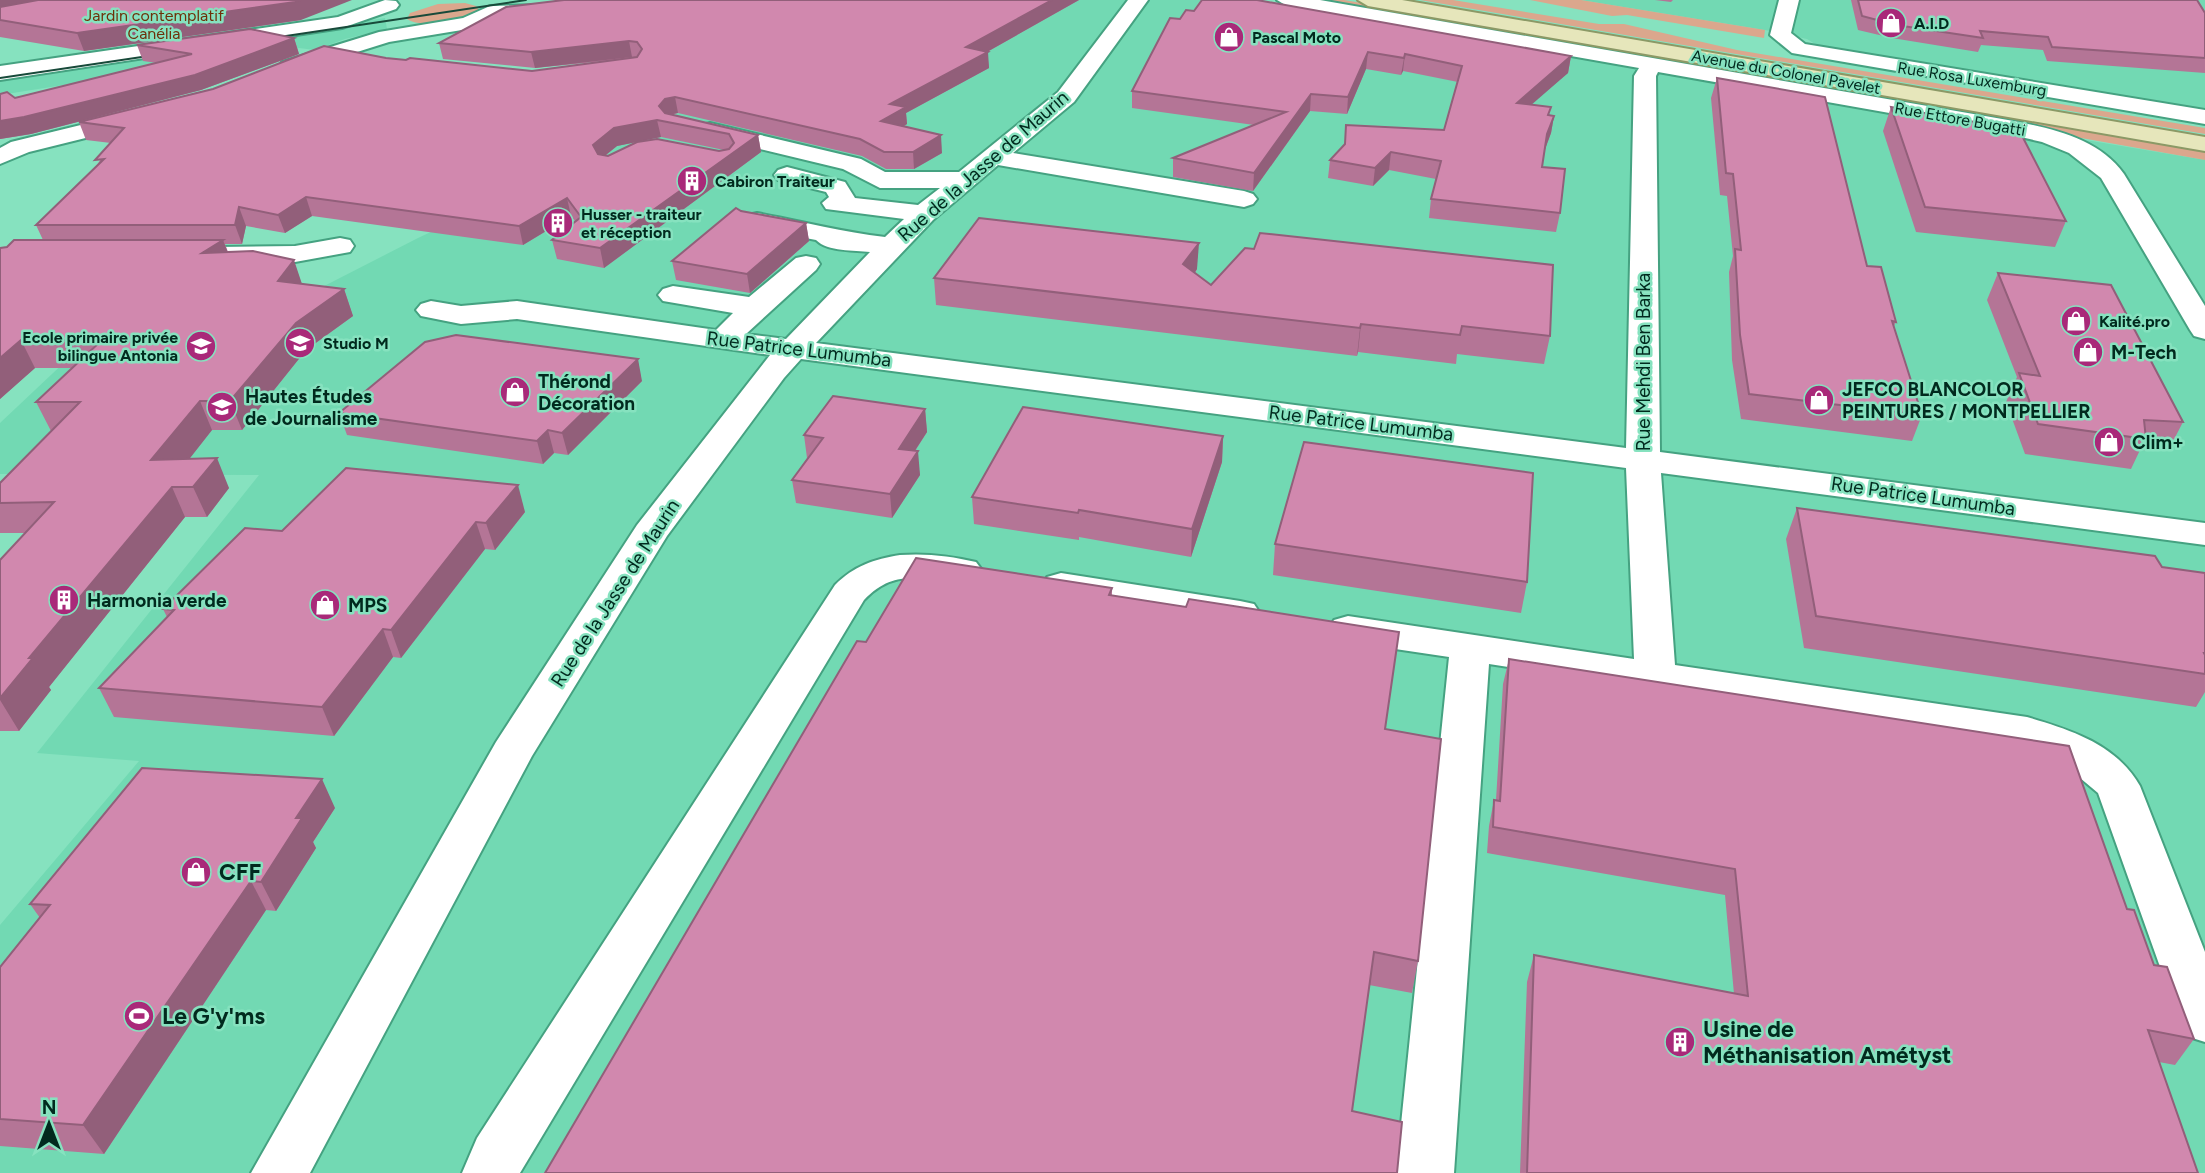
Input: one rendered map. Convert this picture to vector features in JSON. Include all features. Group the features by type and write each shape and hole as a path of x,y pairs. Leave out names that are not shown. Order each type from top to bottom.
{"main road":[{"name":"Avenue du Colonel Pavelet","path":"1368,0 2205,144"},
{"name":"Avenue du Colonel Pavelet","path":"1406,0 2205,137"}],"street":[{"path":"341,2 435,28 492,23 614,0"},
{"name":"Rue de la Jasse de Maurin","path":"280,1173 512,753 650,533 773,371 924,214 1066,97 1138,0"},
{"name":"Rue Ettore Bugatti","path":"1287,0 2042,134 2078,148 2103,163 2205,330"},
{"name":"Rue Rosa Luxemburg","path":"1789,0 1780,35 1798,49 2205,117"},
{"path":"456,26 479,20 481,6 540,12"},
{"path":"272,74 321,55 392,14"},
{"path":"0,73 392,14"},
{"path":"321,55 375,61"},
{"name":"Rue Mehdi Ben Barka","path":"1652,65 1645,76 1643,459 1655,668"},
{"path":"7,150 156,113"},
{"path":"691,126 852,164 880,180 963,180"},
{"path":"992,157 1244,199"},
{"path":"757,168 836,187 841,204 924,214"},
{"path":"753,221 825,233 831,239 891,246"},
{"path":"194,255 295,254 340,246"},
{"path":"723,339 755,307 806,264"},
{"path":"673,295 755,307"},
{"name":"Rue Patrice Lumumba","path":"431,310 461,315 517,310 602,324 2205,534"},
{"path":"491,1173 497,1156 849,593 866,578 889,569 913,565 1010,577 1471,648 1655,668 2027,732 2067,745 2096,762 2118,786 2205,1020"},
{"path":"1425,1173 1471,648"}],"shaded area":[{"path":"763,0 1252,0 2205,160 2205,1173 0,1173 0,925 139,761 37,753 259,475 0,474 0,423 122,308 291,303 418,238 649,129 701,101"},
{"path":"1304,0 1344,0 2205,148 2205,160"},
{"path":"1420,0 1453,0 1599,24 1624,24 1737,50 2205,128 2205,134"},
{"path":"1530,0 1581,0 1765,30 1764,38 1627,15 1612,16"},
{"path":"1581,0 2205,0 2205,110 1820,47 1807,39 1765,30"},
{"path":"465,3 476,6 480,11 465,19 444,23 423,24 407,19 410,13 438,4"},
{"path":"385,18 387,29 345,39 315,50 299,48 0,95 0,76"}],"building":[{"path":"38,0 301,0 77,33 0,20 0,7"},
{"path":"564,0 1052,0 966,47 988,52 890,104 906,107 881,121 941,135 913,152 884,152 860,139 675,97 665,99 659,106 665,113 758,135 600,248 552,240 581,217 567,198 519,226 306,197 278,215 239,207 235,225 36,225 104,159 95,160 124,128 79,122 213,89 324,46 386,58 410,58 532,71 637,57 642,49 637,42 629,41 531,52 439,43 506,7","holes":["657,120 729,134 734,143 729,149 719,151 657,139 637,142 608,156 598,154 593,145 614,128"]},
{"path":"1202,0 1257,0 1571,56 1517,103 1551,107 1548,115 1554,116 1547,134 1542,167 1565,169 1560,213 1431,199 1441,161 1391,152 1375,168 1330,160 1345,144 1346,125 1444,130 1462,66 1405,54 1404,58 1368,52 1348,97 1311,94 1254,173 1173,158 1286,112 1132,91 1170,18 1180,19 1186,10 1194,11"},
{"path":"1858,0 2197,0 2205,13 2205,58 2052,47 2048,37 1980,31 1983,38 1896,25 1862,16"},
{"path":"250,29 294,38 195,75 0,121 0,94 7,92 15,98 192,54 137,45"},
{"path":"1717,78 1825,97 1867,266 1881,267 1896,322 1892,321 1922,415 1749,394 1740,335 1735,249 1741,250 1733,174 1726,173"},
{"path":"1891,107 2019,130 2066,221 1925,207"},
{"path":"736,208 806,223 747,274 672,261"},
{"path":"979,218 1199,243 1183,264 1211,285 1245,248 1254,249 1260,233 1553,265 1550,336 1462,326 1460,335 1361,324 1360,328 934,278"},
{"path":"14,240 223,240 202,253 253,251 294,260 278,281 344,289 296,323 230,401 200,401 151,460 217,458 193,487 172,487 29,658 33,658 0,698 0,560 54,502 0,503 0,483 80,402 36,402 102,340 21,340 0,358 0,248 7,247"},
{"path":"1998,273 2111,285 2183,422 2144,420 2146,439 2038,424 2019,373 2040,376"},
{"path":"456,335 638,359 562,433 548,430 537,441 339,413 425,342"},
{"path":"833,396 925,409 899,449 918,451 890,494 792,480 823,438 804,435"},
{"path":"1023,407 1223,436 1192,529 1079,510 1078,513 972,497"},
{"path":"1304,442 1533,473 1527,582 1275,544"},
{"path":"346,468 518,485 486,523 476,522 391,630 383,629 322,707 99,688 174,610 163,609 245,528 282,531"},
{"path":"1797,508 2155,556 2162,567 2205,573 2205,674 1816,616"},
{"path":"916,558 1112,588 1109,595 1186,607 1189,599 1399,632 1385,729 1441,739 1418,961 1374,952 1352,1111 1402,1122 1397,1173 545,1173 857,641 866,642"},
{"path":"1509,659 2069,746 2127,909 2134,910 2154,965 2167,967 2194,1039 2148,1030 2198,1173 1527,1173 1534,955 1748,996 1735,869 1493,827 1494,800 1500,801"},
{"path":"142,768 322,779 296,818 302,818 261,882 251,881 83,1125 0,1119 0,967 50,905 30,904"}],"tram line":[{"path":"266,39 526,0"},
{"path":"0,78 162,54"}],"place":[{"name":"A.I.D","path":"1891,23"},
{"name":"Pascal Moto","path":"1229,37"},
{"name":"Cabiron Traiteur","path":"692,181"},
{"name":"Husser - traiteur et réception","path":"558,223"},
{"name":"Kalité.pro","path":"2076,321"},
{"name":"Studio M","path":"300,343"},
{"name":"Ecole primaire privée bilingue Antonia","path":"201,346"},
{"name":"M-Tech","path":"2088,352"},
{"name":"Thérond Décoration","path":"515,392"},
{"name":"JEFCO BLANCOLOR PEINTURES / MONTPELLIER","path":"1819,400"},
{"name":"Hautes Études de Journalisme","path":"222,407"},
{"name":"Clim+","path":"2109,442"},
{"name":"Harmonia verde","path":"64,600"},
{"name":"MPS","path":"325,605"},
{"name":"CFF","path":"196,872"},
{"name":"Le G'y'ms","path":"139,1016"},
{"name":"Usine de Méthanisation Amétyst","path":"1680,1042"}],"park label":[{"name":"Jardin contemplatif Canélia","path":"154,24"}]}
